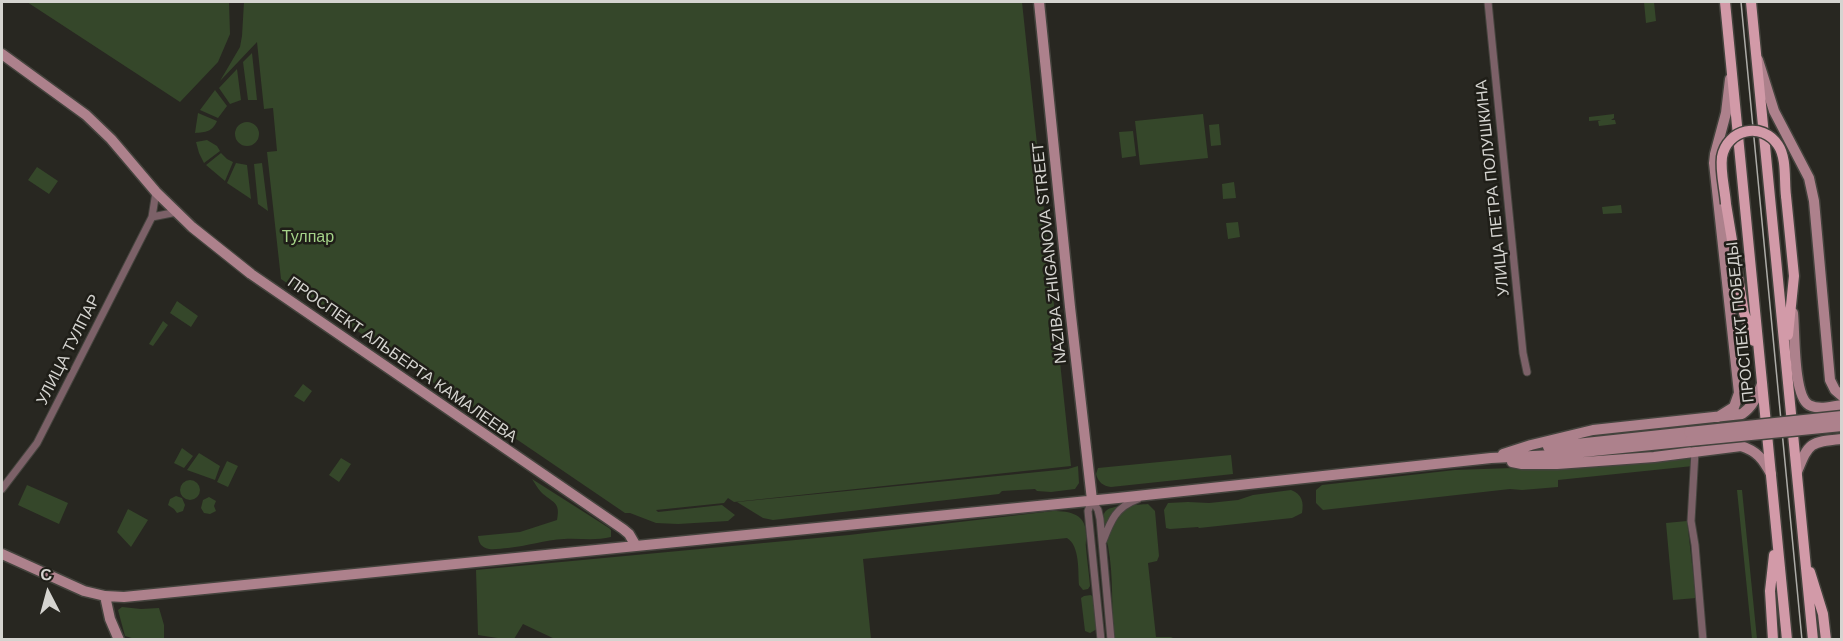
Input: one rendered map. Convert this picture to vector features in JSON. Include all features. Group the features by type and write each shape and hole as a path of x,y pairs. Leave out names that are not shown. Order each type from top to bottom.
{"main road":[{"name":"NAZIBA ZHIGANOVA STREET","path":"1039,2 1092,500"},
{"name":"ПРОСПЕКТ ПОБЕДЫ","path":"1725,2 1787,639"},
{"path":"1752,2 1813,639"},
{"name":"ПРОСПЕКТ АЛЬБЕРТА КАМАЛЕЕВА","path":"2,54 86,115 111,139 156,192 199,233 251,274 623,529 630,534 636,546"},
{"path":"1757,57 1774,111 1809,178 1820,249 1830,380 1835,390 1842,396"},
{"path":"1718,417 1734,407 1739,393 1714,163 1726,113 1732,66"},
{"path":"1760,362 1744,313 1726,204 1722,157 1729,141 1748,130 1761,132 1779,146 1783,165 1794,276 1786,359"},
{"path":"1792,294 1798,384 1801,396 1806,404 1821,408 1842,405"},
{"path":"1491,458 1531,445 1593,430 1742,414 1749,409 1762,384"},
{"path":"2,554 84,591 105,596 152,595 1491,458 1554,455 1842,416"},
{"path":"1690,436 1842,426"},
{"path":"1797,472 1811,445 1842,439"},
{"path":"1491,458 1522,464 1557,464 1654,457 1741,446 1752,450 1763,459 1771,474"},
{"path":"1773,639 1770,591 1776,534"},
{"path":"1803,543 1823,614 1826,639"},
{"path":"105,596 110,619 119,639"}],"street":[{"name":"УЛИЦА ПЕТРА ПОЛУШКИНА","path":"1488,2 1523,353 1527,372"},
{"name":"УЛИЦА ТУЛПАР","path":"2,489 37,443 152,217 156,192"},
{"path":"152,217 177,212"},
{"path":"1695,452 1691,521 1703,639"},
{"path":"1102,543 1110,523 1125,504 1158,493"},
{"path":"1092,500 1098,510 1111,639"},
{"path":"1092,500 1088,511 1101,639"}],"green space":[{"path":"27,2 229,2 230,34 218,62 180,102"},
{"name":"Тулпар","path":"244,2 1022,2 1071,466 734,502 728,498 724,503 656,510 658,512 722,505 735,515 728,521 656,523 625,513 281,279 267,152 277,151 273,108 264,109 257,42 220,81 240,47"},
{"path":"1644,2 1654,2 1656,21 1646,23"},
{"path":"252,53 257,100 248,100 243,62"},
{"path":"237,69 241,100 230,104 219,88"},
{"path":"215,90 227,106 218,118 200,110"},
{"path":"198,113 217,121 211,129 195,133"},
{"path":"1203,114 1208,158 1140,165 1135,121"},
{"path":"1614,114 1611,120 1615,120 1616,124 1599,126 1598,121 1601,120 1589,121 1589,117"},
{"path":"247,122 255,126 259,134 255,142 247,146 239,142 235,134 239,126"},
{"path":"1219,124 1221,145 1211,146 1209,125"},
{"path":"1133,131 1136,156 1122,158 1119,132"},
{"path":"207,140 217,146 220,151 204,163 196,142"},
{"path":"221,153 233,162 225,181 206,165"},
{"path":"236,163 247,165 251,199 227,183"},
{"path":"262,163 268,211 258,204 254,164"},
{"path":"37,167 58,181 49,194 28,180"},
{"path":"1234,182 1236,198 1223,199 1222,184"},
{"path":"1621,205 1622,213 1603,214 1602,207"},
{"path":"1238,222 1240,237 1228,239 1226,223"},
{"path":"177,301 198,316 191,327 170,313"},
{"path":"163,321 168,325 153,346 149,344"},
{"path":"303,384 312,391 304,402 294,396"},
{"path":"182,448 193,456 184,468 174,463"},
{"path":"199,453 220,466 215,480 187,470"},
{"path":"1231,455 1233,474 1111,487 1101,483 1096,474 1098,468"},
{"path":"341,458 351,464 339,482 329,475"},
{"path":"1690,458 1694,463 1693,466 1558,480 1558,487 1510,489 1323,510 1316,503 1316,490 1322,485 1455,470 1597,465"},
{"path":"227,461 238,466 228,487 217,482"},
{"path":"1078,466 1079,483 1075,489 1051,492 1035,489 1002,491 999,494 773,520 763,518 737,502 1068,469"},
{"path":"532,479 609,528 611,537 557,540 496,549 482,546 478,536 520,532 557,520 557,506 541,492"},
{"path":"190,480 197,483 200,490 197,497 190,500 183,497 180,490 183,483"},
{"path":"27,485 68,503 59,524 18,505"},
{"path":"1291,490 1300,496 1303,505 1302,513 1292,518 1199,528 1166,528 1164,510 1168,503 1238,500 1253,495"},
{"path":"1737,490 1742,490 1757,639 1752,639"},
{"path":"176,496 182,498 185,505 183,511 177,513 168,505 170,499"},
{"path":"209,497 216,501 214,506 216,511 210,514 204,513 201,508 203,500"},
{"path":"1148,504 1155,511 1159,556 1157,561 1148,563 1156,637 1175,639 1114,639 1111,569 1103,527 1104,513 1110,508"},
{"path":"128,509 148,520 131,547 117,532"},
{"path":"1053,511 1071,513 1083,522 1090,586 1088,589 1083,590 1079,585 1076,553 1067,538 863,559 871,639 557,640 523,624 514,639 478,635 476,570 849,535"},
{"path":"1687,521 1696,598 1673,600 1666,523"},
{"path":"1091,595 1094,598 1097,629 1090,633 1085,631 1081,598"},
{"path":"122,607 159,608 164,625 164,639 135,639 125,636 118,610"}],"tram line":[{"path":"1741,2 1802,640"}]}
